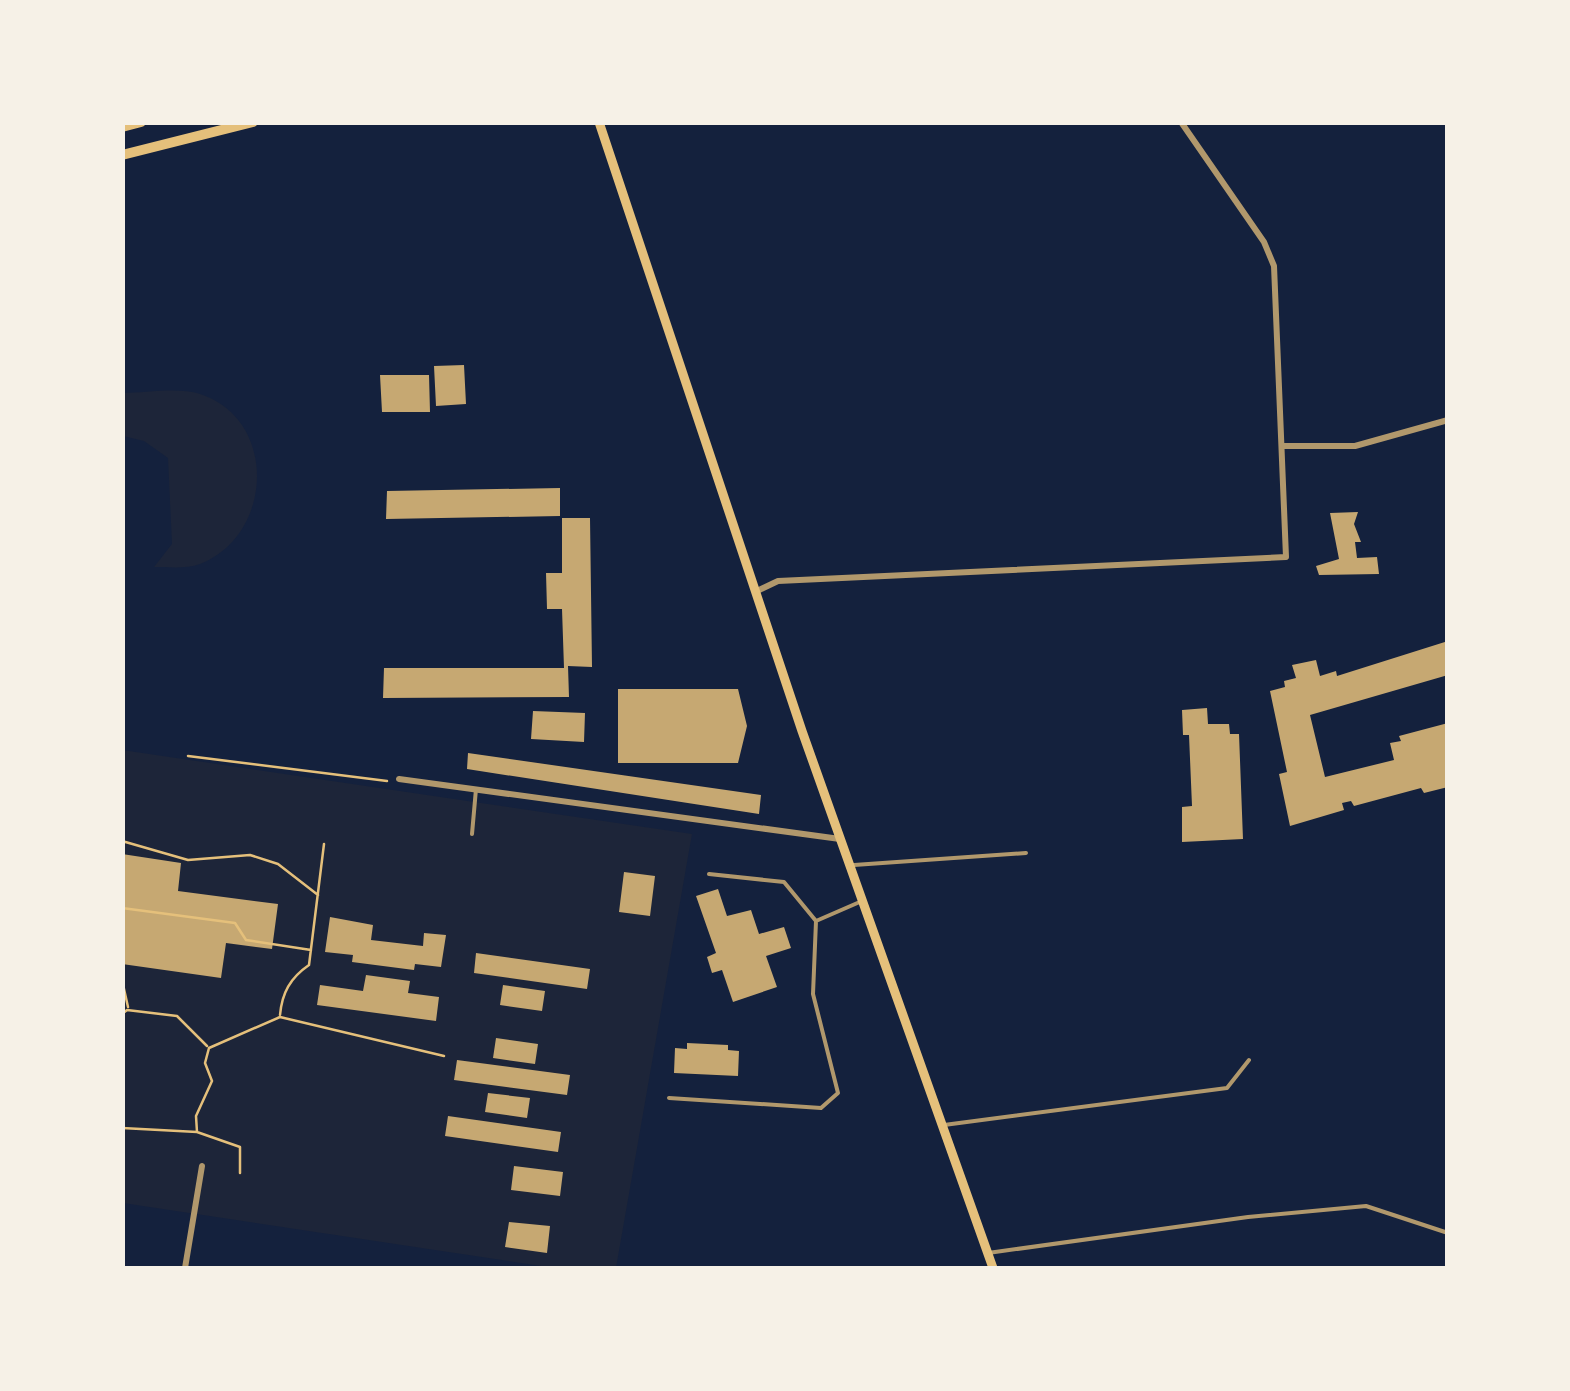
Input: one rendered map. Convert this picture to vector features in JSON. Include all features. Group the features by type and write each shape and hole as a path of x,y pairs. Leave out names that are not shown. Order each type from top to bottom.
{"main road":[{"path":"122,127 141,122"},
{"path":"122,156 253,122"},
{"path":"599,122 840,840 992,1268"}],"street":[{"path":"756,592 778,581 1286,557 1274,266 1264,242 1181,122"},
{"path":"1284,446 1355,446 1448,420"},
{"path":"399,779 840,840"},
{"path":"185,1268 202,1166"}],"lane":[{"path":"472,834 476,789"},
{"path":"849,865 1026,854"},
{"path":"669,1098 822,1108 838,1093 814,994 816,921 784,882 709,874"},
{"path":"816,921 862,900"},
{"path":"944,1124 1227,1088 1250,1060"},
{"path":"988,1253 1248,1216 1366,1206 1448,1233"}],"path":[{"path":"188,756 376,783 399,779"},
{"path":"122,841 188,860 250,855 278,864 318,895"},
{"path":"280,1017 282,996 296,973 308,964 324,844"},
{"path":"122,908 234,923 246,940 310,950"},
{"path":"122,980 128,1010"},
{"path":"122,1014 128,1010 178,1016 209,1048"},
{"path":"209,1048 280,1017 444,1056"},
{"path":"198,1132 196,1116 212,1081 205,1063 209,1048"},
{"path":"122,1128 198,1132 240,1147 240,1174"}],"shaded area":[{"path":"123,393 200,394 225,407 243,427 254,451 257,478 253,504 242,529 224,549 200,564 154,567 172,544 168,458 144,441 123,436"},
{"path":"122,750 692,834 616,1268 554,1268 123,1203"}],"building":[{"path":"464,365 466,404 436,406 434,366"},
{"path":"380,375 429,375 430,412 382,412"},
{"path":"560,488 560,516 386,519 387,491"},
{"path":"1358,512 1354,524 1361,542 1355,542 1357,558 1377,557 1379,574 1319,575 1316,566 1339,559 1330,513"},
{"path":"562,518 590,518 592,667 568,666 569,697 383,698 384,668 564,668 562,609 547,609 546,573 562,573"},
{"path":"1448,641 1448,675 1310,715 1325,777 1394,760 1390,743 1401,741 1399,736 1448,723 1448,787 1424,793 1421,788 1354,806 1351,801 1342,803 1344,810 1290,826 1279,774 1287,772 1270,691 1285,687 1284,681 1296,678 1292,665 1316,660 1320,676 1336,671 1337,676"},
{"path":"618,689 738,689 747,726 738,763 618,763"},
{"path":"1207,708 1208,724 1229,724 1230,734 1239,734 1243,839 1182,842 1182,807 1192,806 1189,735 1183,735 1182,710"},
{"path":"533,711 585,713 584,742 531,739"},
{"path":"468,753 761,795 759,814 467,769"},
{"path":"122,854 181,863 178,891 278,904 272,949 226,943 221,978 122,964"},
{"path":"624,872 655,876 650,916 619,912"},
{"path":"718,889 727,916 751,910 759,934 784,927 791,948 766,956 777,987 733,1002 722,970 712,973 707,957 716,953 696,896"},
{"path":"330,917 373,925 371,940 423,946 424,933 446,935 441,967 415,964 414,970 352,962 353,955 325,952"},
{"path":"476,953 590,969 587,989 474,973"},
{"path":"366,975 410,981 408,993 439,997 436,1021 317,1005 320,985 363,991"},
{"path":"503,985 545,991 542,1011 500,1005"},
{"path":"496,1038 538,1044 535,1064 493,1058"},
{"path":"687,1043 728,1045 728,1050 739,1051 738,1076 674,1073 675,1048 687,1049"},
{"path":"457,1060 570,1075 567,1095 454,1080"},
{"path":"488,1093 530,1098 527,1118 485,1112"},
{"path":"448,1116 561,1132 558,1152 445,1136"},
{"path":"514,1166 563,1172 560,1196 511,1190"},
{"path":"509,1222 550,1226 547,1253 505,1247"}]}
